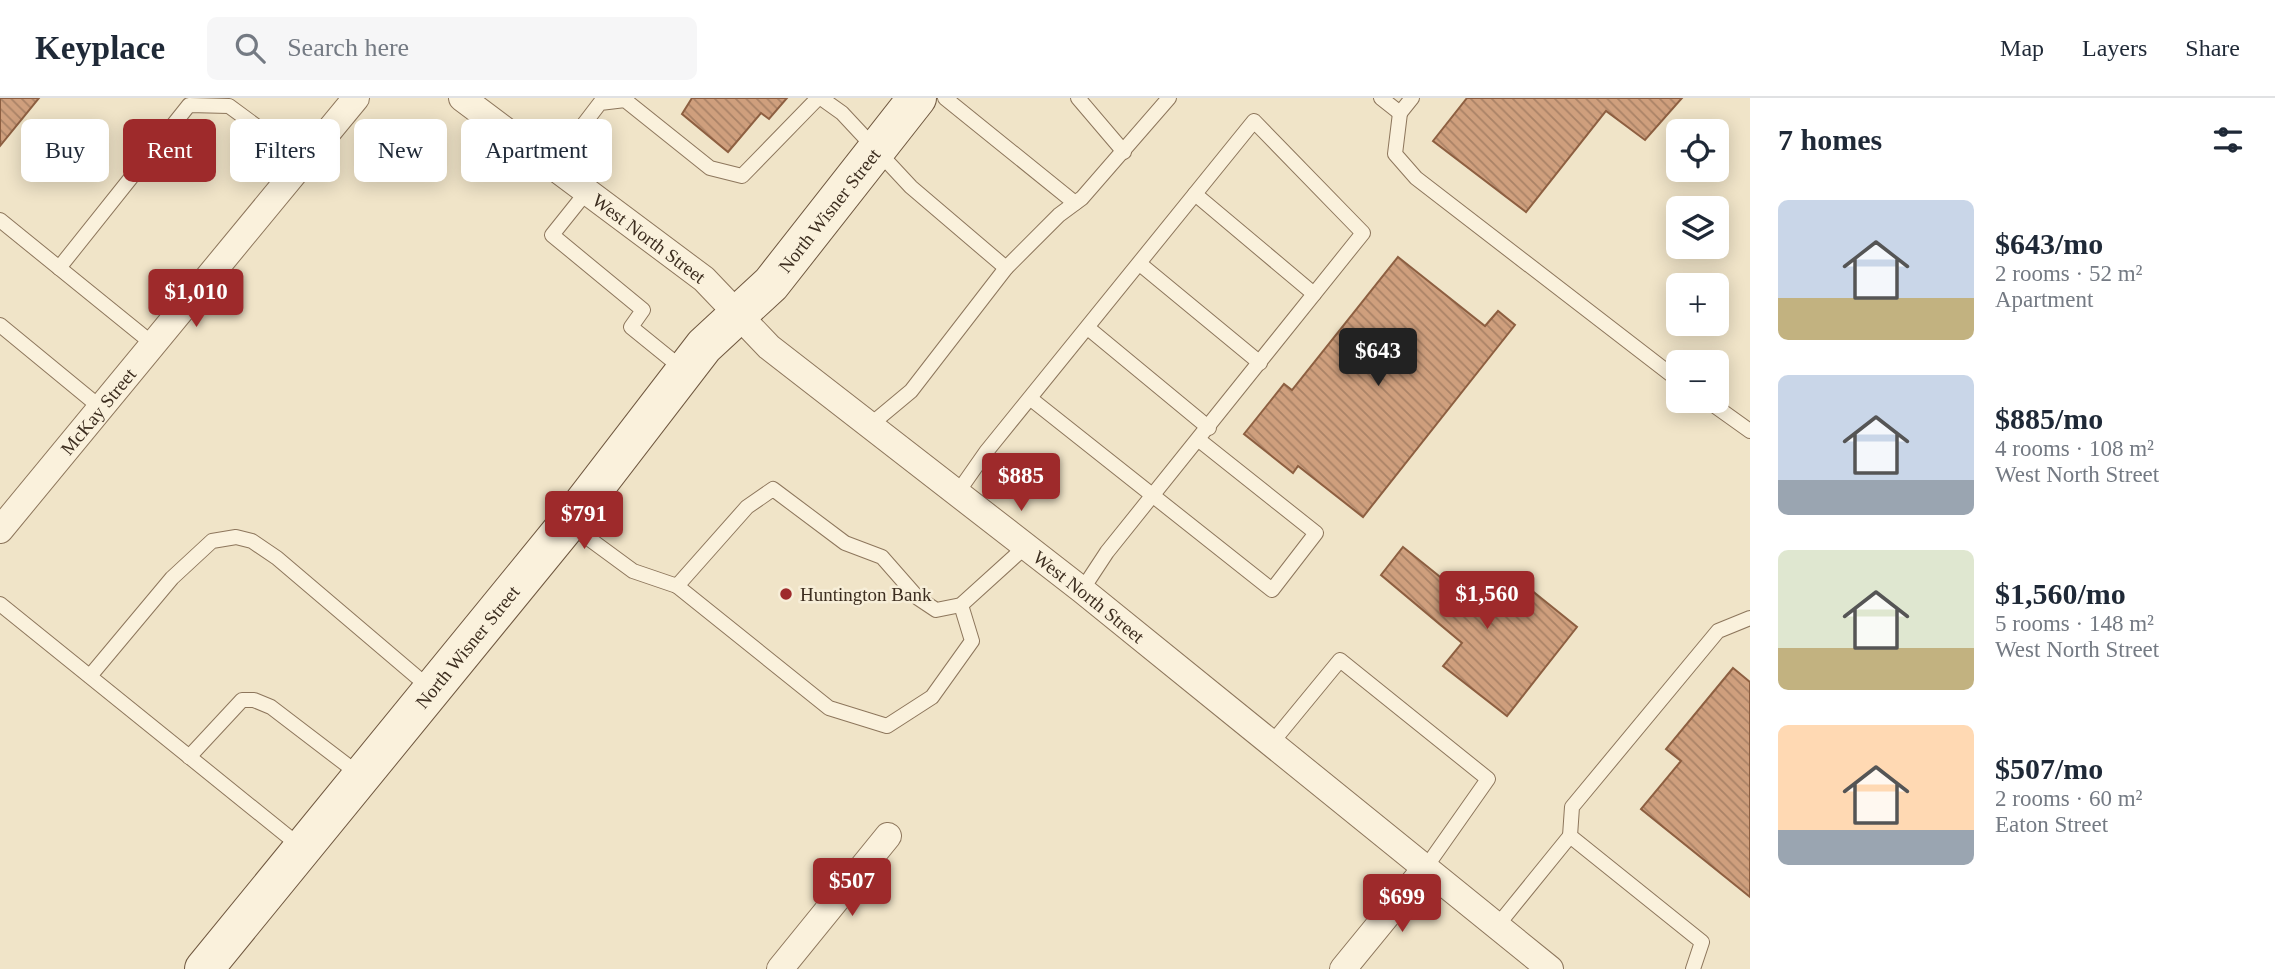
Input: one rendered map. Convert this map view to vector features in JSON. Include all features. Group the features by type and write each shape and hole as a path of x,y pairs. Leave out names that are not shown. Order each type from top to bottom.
{"street":[{"name":"McKay Street","path":"339,119 356,98"},
{"name":"West North Street","path":"462,98 489,119"},
{"name":"North Wisner Street","path":"204,969 568,523 685,371 737,313 771,284 917,98"},
{"name":"McKay Street","path":"0,530 287,182"},
{"name":"West North Street","path":"575,182 704,279 769,348 1082,590 1424,870 1550,969"},
{"path":"780,969 888,836"},
{"path":"1343,969 1424,870"}],"lane":[{"path":"588,119 600,103 625,100 710,168 742,176 820,98 842,113 876,153 1006,268"},
{"path":"945,98 1075,203"},
{"path":"1079,98 1124,152"},
{"path":"869,426 911,391 1006,268 1124,152 1168,98"},
{"path":"1381,98 1400,113"},
{"path":"1412,98 1400,113 1395,154 1416,178 1666,371"},
{"path":"59,268 189,105 229,106 247,119"},
{"path":"958,492 1254,121 1363,233 1107,552 1082,590"},
{"path":"588,190 552,235 643,310 631,327 685,371"},
{"path":"1195,194 1314,294"},
{"path":"0,220 153,344"},
{"path":"1140,264 1260,363"},
{"path":"0,325 101,408"},
{"path":"1088,328 1209,428"},
{"path":"1031,399 1272,590 1317,533 1199,440"},
{"path":"1724,413 1750,431"},
{"path":"677,586 747,506 773,489 845,543 882,557 918,598 936,610 961,605 1025,547"},
{"path":"568,523 633,571 677,586 829,708 887,726 932,697 972,642 961,605"},
{"path":"90,676 158,593 212,541 236,537 252,541 277,558 432,690"},
{"path":"0,604 302,848"},
{"path":"1497,926 1570,836 1572,807 1718,631 1750,618"},
{"path":"1270,745 1340,660 1488,779 1424,870"},
{"path":"189,757 242,700 254,700 271,707 362,776"},
{"path":"1570,836 1702,942 1693,969"}],"building":[{"path":"0,98 39,98 21,119 0,146"},
{"path":"692,98 787,98 769,119 761,113 728,152 682,114"},
{"path":"1467,98 1682,98 1645,140 1606,111 1526,212 1433,141"},
{"path":"1398,257 1485,326 1498,311 1515,325 1363,517 1298,466 1293,473 1244,434 1284,384 1292,390"},
{"path":"1403,547 1485,613 1515,577 1577,627 1507,716 1443,666 1462,643 1381,575"},
{"path":"1733,668 1750,682 1750,897 1641,809 1681,761 1666,749"}],"place":[{"name":"Huntington Bank","path":"786,594"}]}
